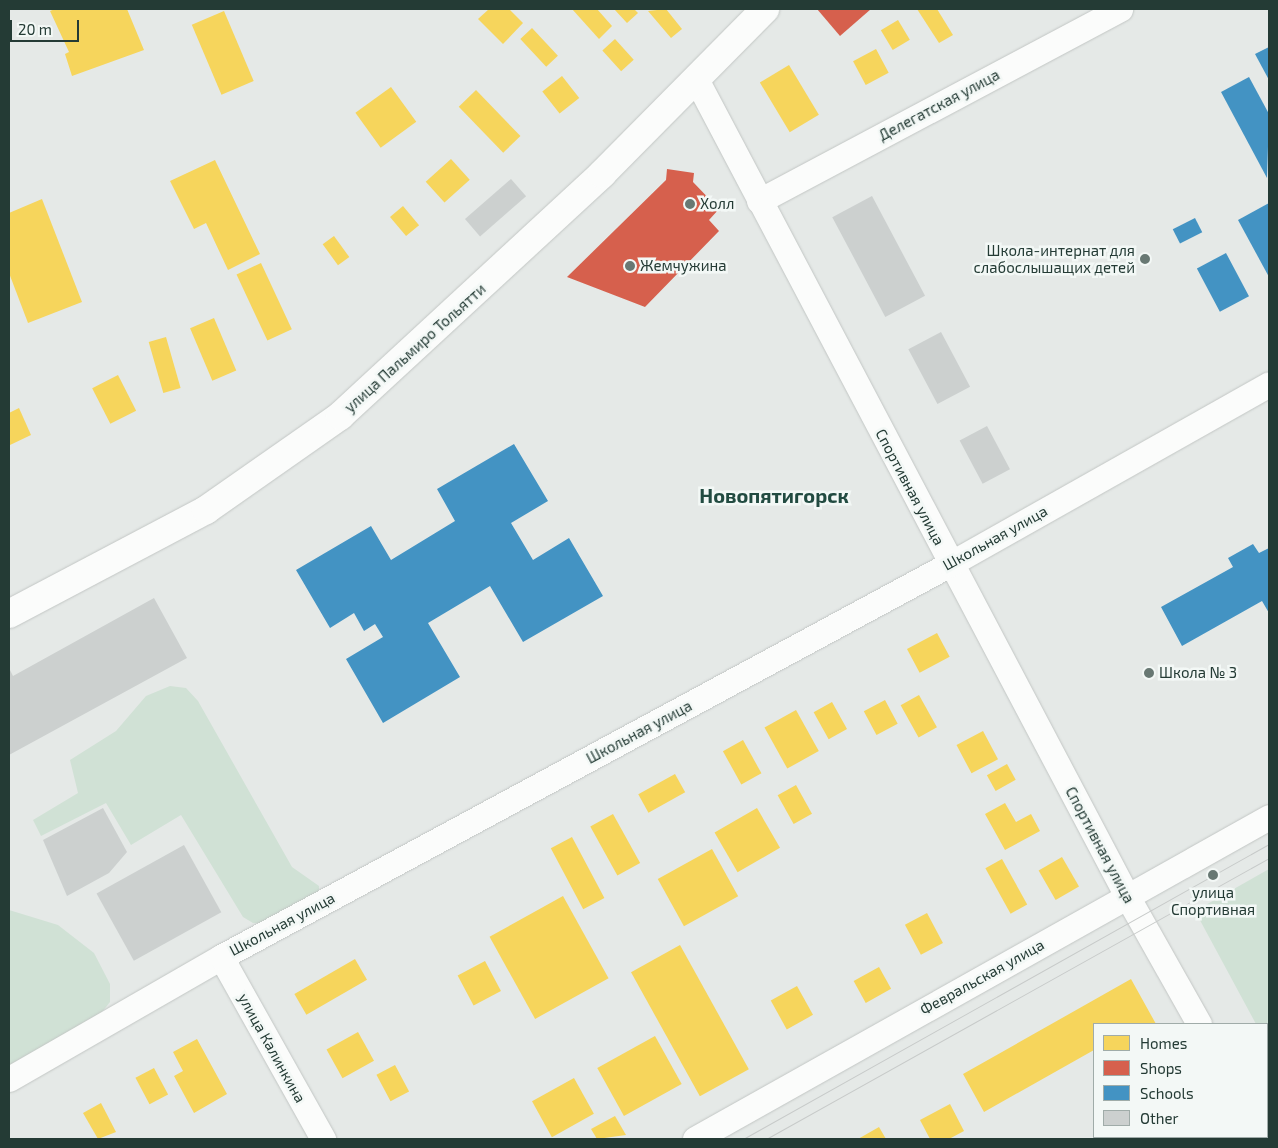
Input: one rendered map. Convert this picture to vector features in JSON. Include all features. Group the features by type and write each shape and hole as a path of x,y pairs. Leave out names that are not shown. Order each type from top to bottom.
{"street":[{"name":"улица Пальмиро Тольятти","path":"9,614 206,510 340,416 489,281 765,9"},
{"name":"Делегатская улица","path":"759,201 1120,9"},
{"name":"Спортивная улица","path":"696,79 950,564 1127,896 1198,1023"},
{"name":"Школьная улица","path":"9,1080 220,957 950,564 1269,384"},
{"name":"Февральская улица","path":"695,1139 1269,817"},
{"name":"улица Калинкина","path":"220,957 323,1139"}],"green space":[{"path":"170,686 186,688 198,701 292,867 319,886 319,895 267,923 253,923 243,917 181,815 131,845 106,803 41,836 33,820 78,793 70,760 116,731 146,696"},
{"path":"1269,869 1269,1048 1268,1023 1255,1023 1195,911"},
{"path":"9,910 58,925 94,953 110,984 110,1002 98,1017 9,1077"}],"building: Homes":[{"path":"55,9 127,9 144,50 72,76 65,54 69,52 50,11"},
{"path":"489,9 509,9 523,23 503,44 478,19"},
{"path":"572,9 597,9 612,26 599,39"},
{"path":"614,9 634,9 638,13 627,23"},
{"path":"666,9 682,29 671,38 648,11"},
{"path":"917,9 937,9 953,35 939,43"},
{"path":"224,11 254,81 221,95 192,25"},
{"path":"898,20 910,40 893,50 881,30"},
{"path":"532,28 558,56 546,67 520,39"},
{"path":"615,39 634,60 621,71 602,50"},
{"path":"876,49 889,73 866,85 853,61"},
{"path":"789,65 819,115 790,132 760,83"},
{"path":"562,76 579,98 560,113 542,91"},
{"path":"391,87 416,122 381,148 355,113"},
{"path":"476,90 520,136 503,153 459,107"},
{"path":"451,159 470,180 444,203 426,182"},
{"path":"215,160 260,254 228,270 206,223 194,229 170,181"},
{"path":"42,199 82,302 28,323 9,273 9,213"},
{"path":"403,206 419,225 406,236 390,217"},
{"path":"334,236 349,257 338,265 323,244"},
{"path":"261,263 292,329 267,341 237,274"},
{"path":"214,318 236,370 212,381 190,328"},
{"path":"166,337 181,388 163,393 149,342"},
{"path":"118,375 136,411 110,424 92,388"},
{"path":"19,408 31,435 10,445 9,413"},
{"path":"937,633 950,657 920,673 907,649"},
{"path":"919,695 937,727 919,738 901,705"},
{"path":"885,700 898,724 876,735 864,711"},
{"path":"832,702 847,729 829,739 814,712"},
{"path":"796,710 819,751 787,769 765,727"},
{"path":"983,731 998,759 972,773 957,745"},
{"path":"743,740 761,773 741,784 723,751"},
{"path":"1007,764 1016,780 996,791 987,775"},
{"path":"675,774 685,792 648,813 638,794"},
{"path":"796,785 812,814 794,824 778,795"},
{"path":"1005,803 1016,822 1031,814 1040,831 1005,850 985,814"},
{"path":"757,808 780,848 738,872 715,832"},
{"path":"613,814 640,863 617,876 590,827"},
{"path":"572,837 604,898 583,909 551,848"},
{"path":"712,849 738,896 684,926 658,879"},
{"path":"1062,857 1079,886 1056,900 1039,871"},
{"path":"1002,859 1027,904 1011,914 985,868"},
{"path":"563,896 609,978 535,1019 490,937"},
{"path":"927,913 943,943 921,955 905,925"},
{"path":"680,945 749,1069 700,1096 631,972"},
{"path":"355,959 367,980 306,1015 294,994"},
{"path":"485,961 501,991 474,1006 458,976"},
{"path":"879,967 891,989 866,1003 854,981"},
{"path":"1131,979 1155,1023 1093,1023 1093,1051 984,1112 963,1074"},
{"path":"797,986 813,1015 787,1029 771,1001"},
{"path":"358,1032 374,1061 343,1078 327,1049"},
{"path":"655,1036 682,1084 624,1116 597,1068"},
{"path":"197,1039 227,1094 194,1113 174,1076 183,1071 173,1052"},
{"path":"395,1065 409,1091 391,1101 376,1075"},
{"path":"154,1068 168,1094 150,1104 135,1078"},
{"path":"574,1078 594,1114 552,1137 532,1101"},
{"path":"101,1103 116,1132 98,1139 83,1113"},
{"path":"950,1104 964,1131 949,1139 930,1139 920,1120"},
{"path":"615,1116 626,1135 597,1139 591,1129"},
{"path":"879,1127 886,1139 858,1139"},
{"path":"1218,1138 1219,1139 1186,1139"}],"building: Shops":[{"path":"817,9 871,9 840,36"},
{"path":"667,169 694,173 693,182 719,209 709,220 719,231 645,307 567,277 666,180"}],"building: Schools":[{"path":"1269,47 1269,80 1255,54"},
{"path":"1249,77 1269,114 1267,178 1221,92"},
{"path":"1269,203 1269,277 1238,220"},
{"path":"1195,218 1202,232 1180,244 1173,229"},
{"path":"1226,253 1249,296 1220,312 1197,268"},
{"path":"514,444 548,501 511,523 533,560 569,538 603,596 523,642 490,586 428,623 460,677 383,723 346,659 383,637 375,624 364,631 354,613 330,628 296,570 371,526 391,560 455,521 437,489"},
{"path":"1253,544 1259,553 1269,548 1269,613 1262,601 1182,646 1161,607 1233,567 1228,558"}],"building: Other":[{"path":"511,179 526,196 480,236 465,219"},
{"path":"872,196 925,296 885,317 832,217"},
{"path":"941,332 970,387 937,404 908,349"},
{"path":"987,426 1010,469 983,484 960,441"},
{"path":"154,598 187,658 9,755 9,668 13,676"},
{"path":"103,808 127,852 109,873 67,896 43,840"},
{"path":"184,845 221,912 134,961 97,893"}],"tram line":[{"path":"743,1139 1269,844"},
{"path":"766,1139 1269,858"}],"place":[{"name":"Холл","path":"690,204"},
{"name":"Школа-интернат для слабослышащих детей","path":"1145,259"},
{"name":"Жемчужина","path":"630,266"},
{"name":"Школа № 3","path":"1149,673"},
{"name":"улица Спортивная","path":"1213,875"}],"district":[{"name":"Новопятигорск","path":"774,495"}]}
